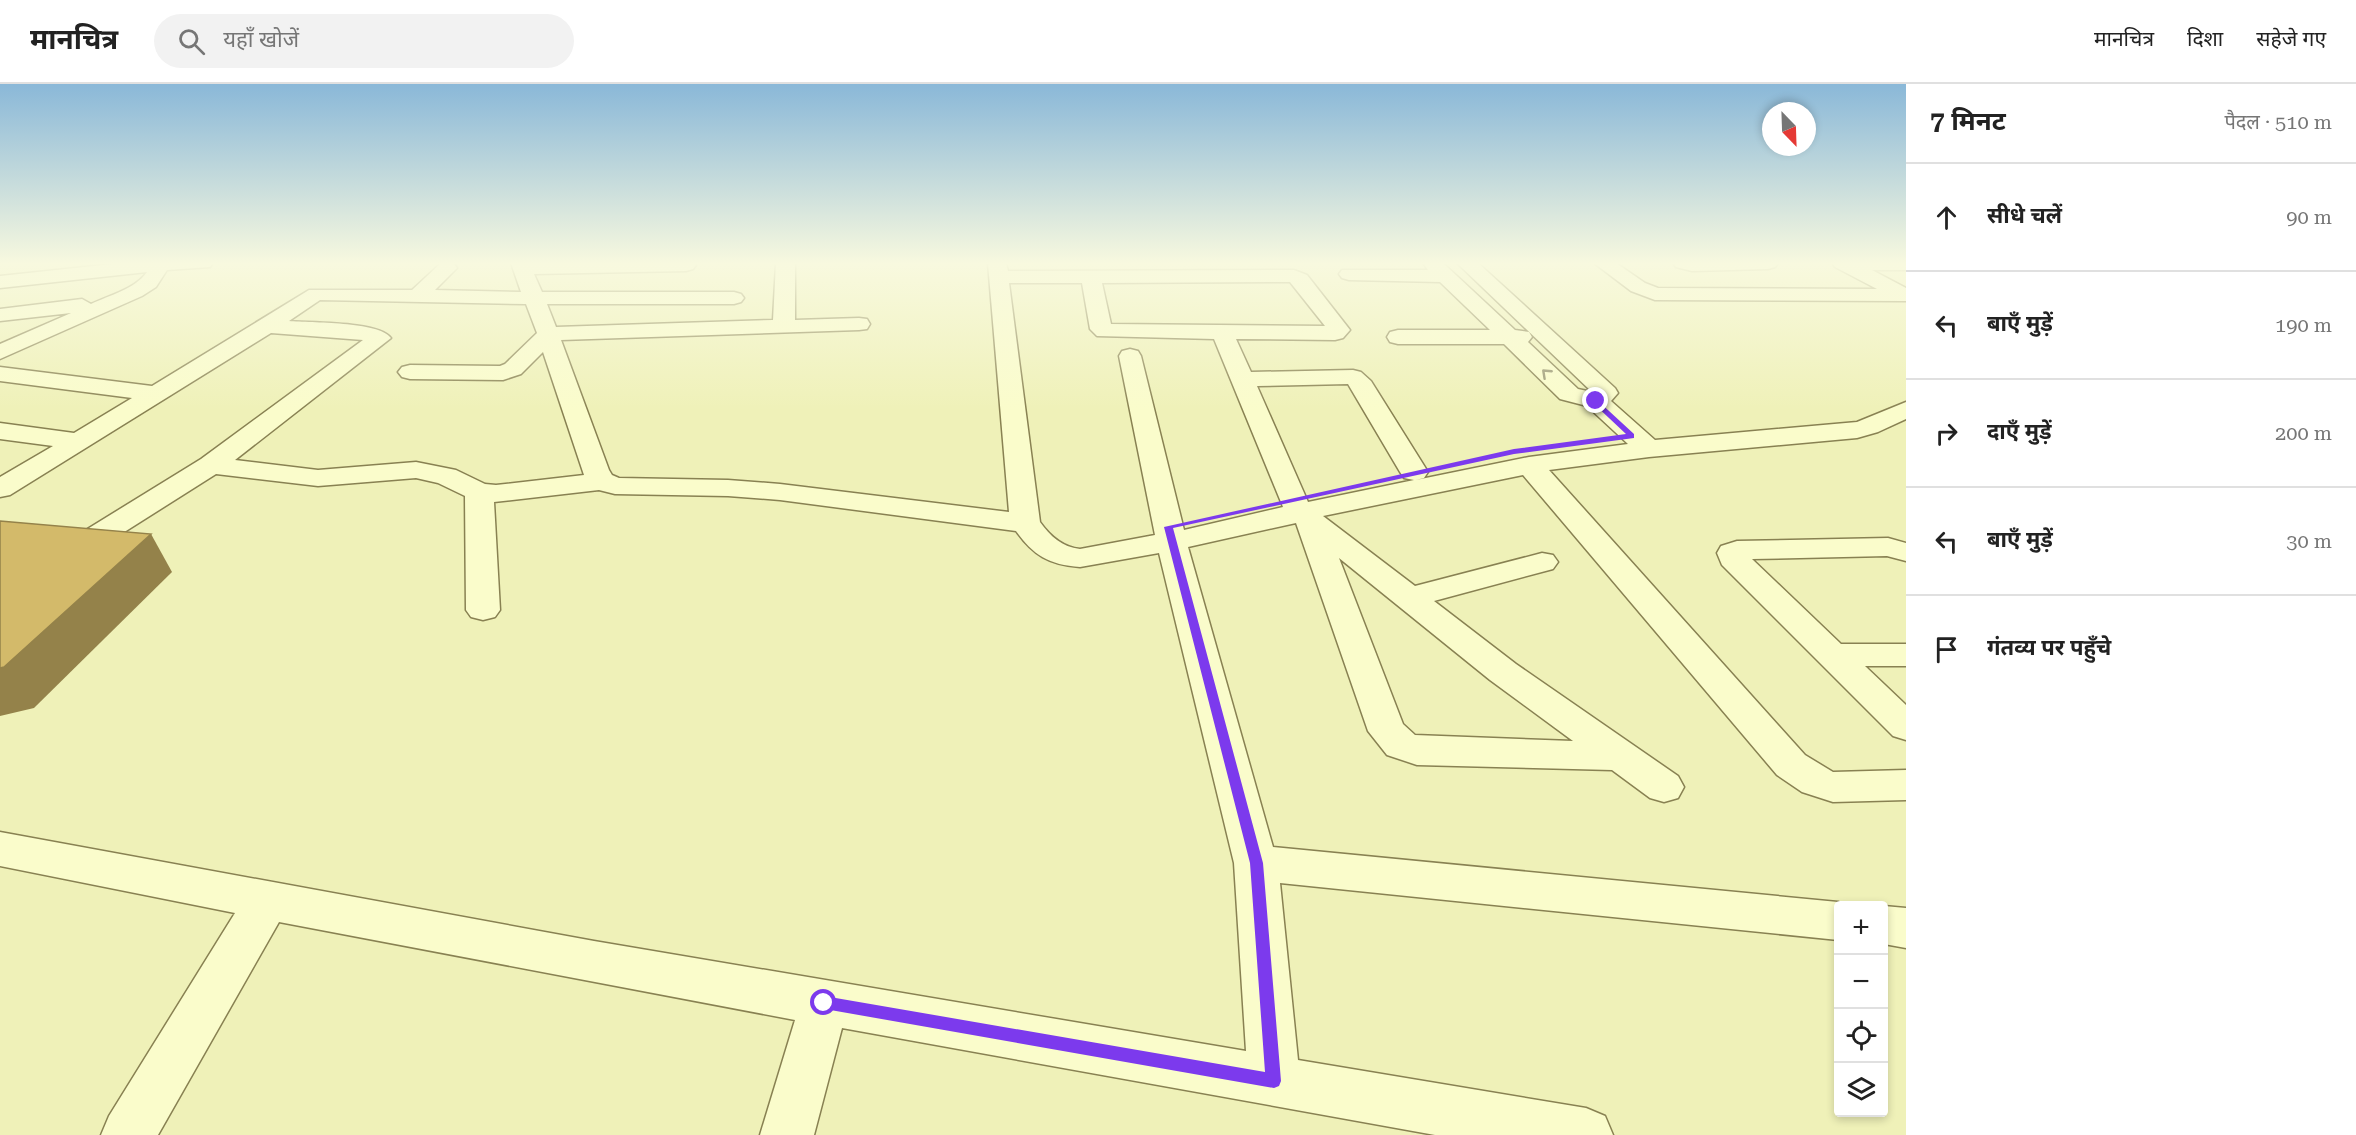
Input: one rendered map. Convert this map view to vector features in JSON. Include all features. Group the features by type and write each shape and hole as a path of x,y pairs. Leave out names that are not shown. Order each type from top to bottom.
{"street":[{"path":"0,315 24,312"},
{"path":"0,352 91,312"},
{"path":"0,489 158,394 287,312"},
{"path":"540,312 595,470 602,481"},
{"path":"784,312 784,326"},
{"path":"1002,312 1025,523 1039,542 1067,557 1080,558 1171,534 1301,511 1640,443 1845,418 1906,389"},
{"path":"1099,312 1101,329 1109,332 1227,322 1339,332 1339,328 1325,312"},
{"path":"1484,312 1569,393 1596,401 1640,443"},
{"path":"1521,312 1606,393 1596,401"},
{"path":"1227,322 1242,379 1301,511 1387,731 1401,745 1417,752 1619,756"},
{"path":"410,372 503,373 513,369 548,334 859,324"},
{"path":"0,549 64,551 77,549 211,465 380,338 379,335 372,334 267,326"},
{"path":"1398,337 1547,337"},
{"path":"1130,356 1171,534 1256,863 1274,1081"},
{"path":"0,374 158,394"},
{"path":"1242,379 1353,377 1359,381 1414,472"},
{"path":"1301,511 1414,472 1514,452 1857,430 1869,427 1906,409"},
{"path":"0,431 78,441"},
{"path":"211,465 318,478 416,470 446,476 479,492 496,494 602,481 615,486 717,487 780,492 1025,523"},
{"path":"1529,465 1791,765 1816,782 1833,786 1906,785"},
{"path":"479,492 483,610"},
{"path":"1301,511 1503,672 1664,787"},
{"path":"1906,552 1888,547 1737,550 1732,553 1733,558 1906,727"},
{"path":"1409,598 1542,562"},
{"path":"1833,655 1906,655"},
{"path":"0,849 266,903 824,1003 1586,1135"},
{"path":"1256,863 1834,921"},
{"path":"128,1135 266,903"},
{"path":"1888,926 1906,928"},
{"path":"787,1135 824,1003"}],"building":[{"path":"0,521 151,534 4,667 0,668"}],"route":[{"path":"824,1003 1274,1081 1256,863 1168,527 1514,452 1632,436 1596,401"}]}
